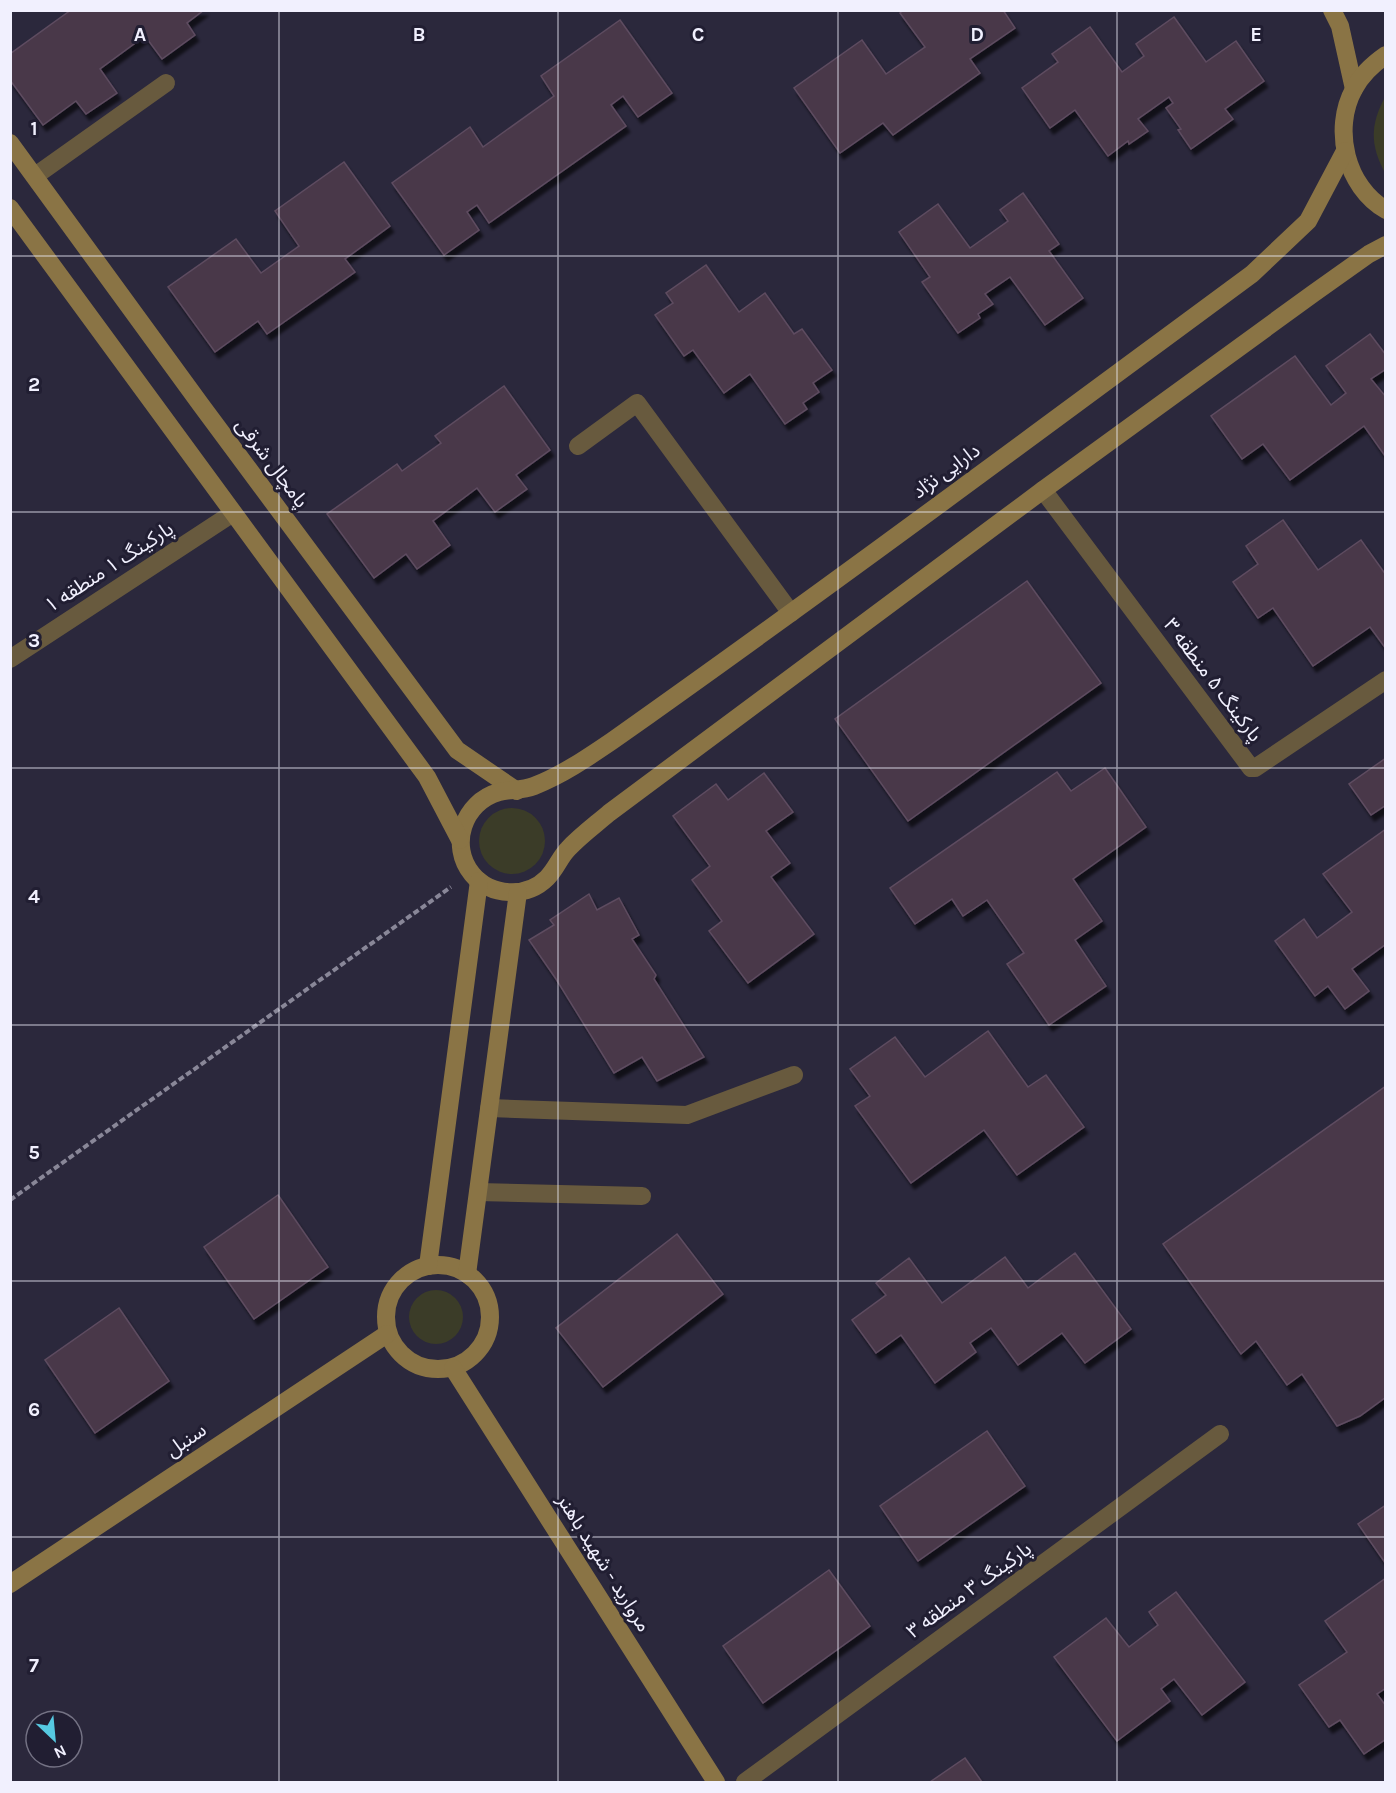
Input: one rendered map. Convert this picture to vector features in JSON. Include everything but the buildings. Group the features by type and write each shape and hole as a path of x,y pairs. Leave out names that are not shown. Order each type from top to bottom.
{"street":[{"path":"1332,10 1340,26 1354,89"},
{"path":"1386,55 1370,67 1354,89 1346,109 1343,130 1345,151 1352,172 1365,192 1386,210"},
{"path":"35,176 166,83"},
{"name":"پامچال شرقی","path":"10,143 457,750 525,789"},
{"name":"دارایی نژاد","path":"460,840 464,824 472,809 484,798 500,792 525,789 582,762 791,613 1252,274 1308,221 1345,151"},
{"path":"10,208 427,777 460,840 463,858 475,877 497,890 518,892 534,887 548,877 566,850 609,813 1043,490 1314,293 1369,254 1386,245"},
{"path":"578,446 637,403 791,613"},
{"name":"پارکینگ ۵ منطقه ۳","path":"1043,490 1251,768 1255,768 1386,680"},
{"name":"پارکینگ ۱ منطقه ۱","path":"10,659 233,513"},
{"path":"428,1266 475,877"},
{"path":"467,1274 518,892"},
{"path":"489,1108 687,1115 794,1075"},
{"path":"478,1192 642,1196"},
{"path":"428,1266 455,1268 467,1274 479,1285 487,1300 490,1317 488,1333 480,1348 468,1360 453,1368 437,1370 420,1367 406,1360 395,1348 387,1334 385,1316 389,1299 398,1283 412,1272 428,1266"},
{"name":"سنبل","path":"10,1584 387,1334"},
{"name":"مروارید - شهید باهنر","path":"453,1368 716,1782"},
{"name":"پارکینگ ۳ منطقه ۳","path":"745,1782 1220,1434"}],"path":[{"path":"10,1200 475,877"}],"green space":[{"path":"1385,97 1385,173 1374,144 1374,126"},
{"path":"512,808 525,811 535,818 542,828 545,841 542,854 535,864 525,871 512,874 499,871 489,864 482,854 479,841 482,828 489,818 499,811"},
{"path":"431,1290 441,1290 451,1294 459,1302 463,1317 459,1332 451,1340 441,1344 431,1344 421,1340 413,1332 409,1322 409,1312 413,1302 421,1294"}]}
